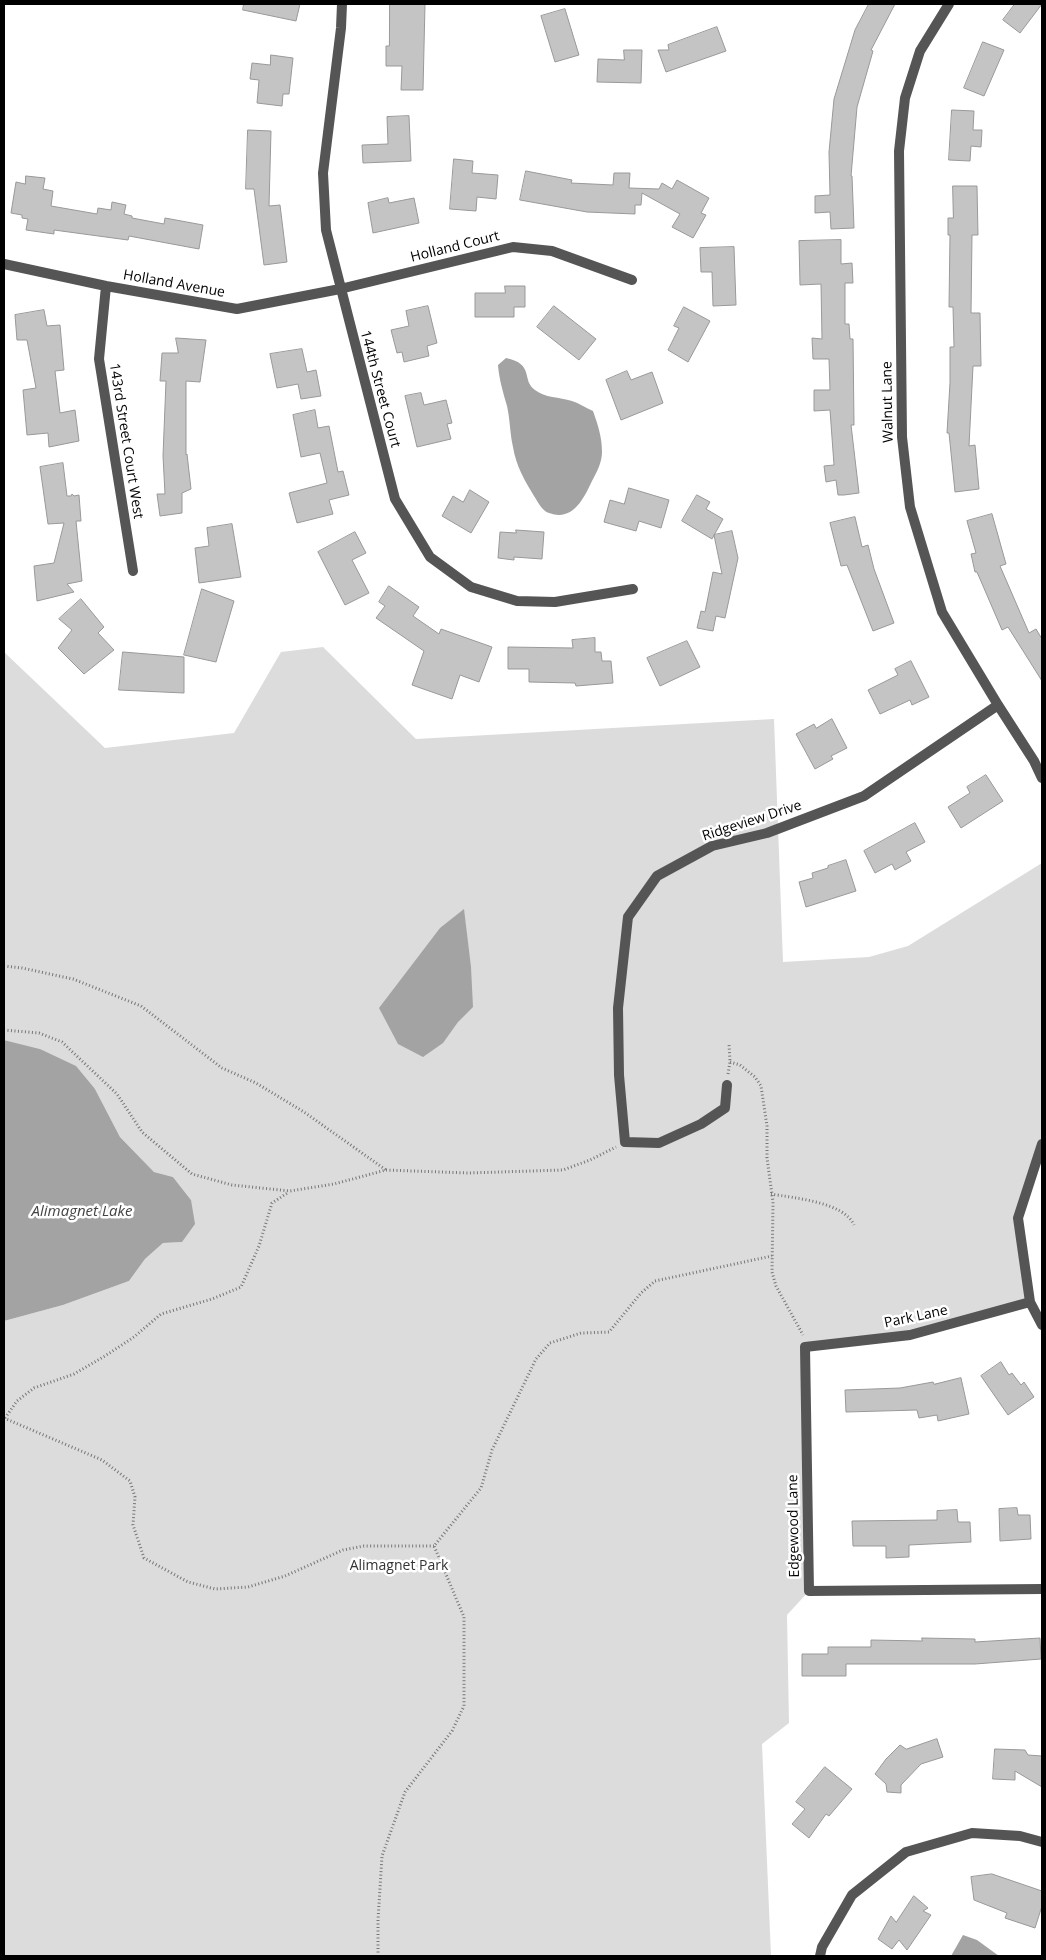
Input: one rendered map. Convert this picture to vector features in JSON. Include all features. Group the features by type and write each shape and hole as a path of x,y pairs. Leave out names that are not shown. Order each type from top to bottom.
{"street":[{"name":"144th Street Court","path":"342,4 341,28 323,173 326,230 395,499 430,557 471,587 516,601 555,602 633,589"},
{"name":"Walnut Lane","path":"949,4 920,51 905,98 899,150 902,436 910,507 942,612 1034,761 1042,778"},
{"name":"Holland Court","path":"340,289 513,247 552,251 632,280"},
{"name":"Holland Avenue","path":"4,264 106,286 238,310 340,289"},
{"name":"143rd Street Court West","path":"106,286 99,358 133,571"},
{"name":"Ridgeview Drive","path":"625,1142 619,1075 618,1008 628,917 657,876 712,846 767,833 864,796 998,705"},
{"path":"625,1142 659,1143 701,1124 725,1108 726,1085"},
{"path":"1042,1144 1018,1218 1030,1302 1042,1325"},
{"name":"Park Lane","path":"807,1346 910,1335 1030,1302"},
{"name":"Edgewood Lane","path":"807,1346 809,1591 1042,1589"},
{"path":"820,1956 822,1947 852,1895 906,1852 972,1833 1020,1836 1042,1842"}],"path":[{"path":"4,966 45,972 73,979 141,1006 222,1068 256,1083 304,1112 386,1170"},
{"path":"4,1030 39,1033 62,1042 117,1094 142,1132 192,1174 232,1185 290,1191 334,1184 386,1170 468,1173 563,1170 590,1160 625,1142"},
{"path":"726,1085 730,1062 730,1044"},
{"path":"730,1062 740,1065 755,1077 761,1086 768,1126 768,1158 773,1202 772,1272 776,1286 807,1346"},
{"path":"290,1191 272,1203 259,1246 241,1287 212,1299 161,1314 134,1337 105,1356 74,1374 34,1388 17,1401 4,1418 102,1460 130,1481 135,1497 134,1525 144,1558 188,1582 215,1589 248,1587 285,1576 343,1550 364,1546 434,1546"},
{"path":"772,1194 822,1204 841,1211 852,1218 854,1224"},
{"path":"434,1546 481,1488 492,1450 524,1381 536,1359 550,1343 581,1332 609,1332 641,1293 655,1281 772,1256"},
{"path":"378,1956 382,1856 405,1792 452,1731 464,1706 464,1617 434,1546"}],"green space":[{"name":"Alimagnet Park","path":"323,647 416,739 774,719 783,962 869,957 908,946 1042,863 1042,1144 1018,1219 1030,1302 910,1335 805,1347 809,1591 787,1615 789,1723 762,1744 771,1956 4,1956 4,1321 63,1305 129,1281 145,1259 163,1243 182,1242 191,1200 173,1177 154,1172 120,1137 95,1089 40,1049 4,1040 4,652 105,748 234,733 281,652"}],"water":[{"path":"506,358 521,364 531,386 539,393 575,402 593,411 601,441 602,456 596,474 581,501 576,507 565,514 549,513 542,508 527,485 514,454 508,411 501,386 498,365"},
{"path":"464,909 471,967 473,1007 458,1022 443,1043 423,1057 398,1044 379,1008 440,928"},
{"name":"Alimagnet Lake","path":"4,1040 40,1049 76,1066 95,1089 120,1137 154,1172 173,1177 191,1200 195,1224 182,1242 163,1243 145,1259 129,1281 63,1305 4,1321"},
{"path":"963,1935 977,1940 999,1956 951,1956"}],"building":[{"path":"244,4 300,4 296,21 243,10"},
{"path":"390,4 425,4 423,90 401,90 402,66 386,66 386,46 389,46"},
{"path":"869,4 895,4 871,50 873,51 857,107 851,176 854,228 831,229 830,212 815,213 815,196 830,195 829,152 834,99 855,30"},
{"path":"1015,4 1042,4 1020,33 1003,20"},
{"path":"565,9 579,55 555,62 541,16"},
{"path":"717,27 726,51 666,72 658,50 669,50 668,45"},
{"path":"983,42 1004,50 984,96 964,88"},
{"path":"624,50 642,50 641,83 597,82 598,59 624,60"},
{"path":"271,55 293,58 289,94 283,94 282,106 257,103 259,80 250,79 252,63 270,65"},
{"path":"952,110 974,111 973,130 982,130 981,147 971,146 970,161 949,160"},
{"path":"409,116 411,161 363,163 362,145 388,144 387,117"},
{"path":"248,130 271,131 269,206 280,205 287,262 264,265 254,189 246,189"},
{"path":"454,159 473,161 472,173 498,175 496,199 477,197 476,211 450,209"},
{"path":"526,171 572,180 571,183 613,185 614,173 630,173 629,188 659,189 662,183 672,189 677,180 709,198 701,213 706,215 693,238 672,227 680,214 642,193 641,205 635,205 635,214 587,212 520,200"},
{"path":"26,176 45,178 43,189 53,191 51,206 97,214 98,208 111,210 112,202 126,205 124,214 132,216 132,218 164,224 165,218 203,225 199,249 129,236 128,240 54,230 54,234 26,230 28,219 22,218 22,215 11,213 16,182 25,184"},
{"path":"953,186 977,186 978,235 972,235 971,313 980,313 981,366 973,366 969,446 975,445 979,489 955,492 949,433 947,433 950,347 954,347 953,307 949,307 950,235 948,235 948,218 953,218"},
{"path":"388,198 389,203 414,198 419,223 373,233 368,203"},
{"path":"841,240 841,264 852,263 853,283 845,283 845,324 849,324 850,339 853,339 854,425 851,425 859,493 838,495 836,480 826,482 824,466 834,465 830,410 814,411 814,390 830,390 829,359 813,359 812,338 822,339 821,284 800,285 799,241"},
{"path":"734,247 736,305 713,306 712,272 701,272 700,248"},
{"path":"505,286 525,286 525,307 514,307 514,317 475,317 475,293 505,293"},
{"path":"428,306 437,343 427,346 429,356 404,362 402,352 397,353 391,330 409,326 406,311"},
{"path":"554,306 596,339 579,360 537,327"},
{"path":"684,307 710,321 688,362 668,350 679,328 674,326"},
{"path":"44,310 47,326 60,325 64,370 55,371 60,413 75,410 79,441 49,447 48,433 27,435 23,390 36,388 27,340 17,340 15,315"},
{"path":"176,338 206,340 200,382 186,381 186,455 191,489 182,493 182,513 160,516 157,494 165,494 163,456 166,381 160,381 162,353 178,353"},
{"path":"302,349 307,372 316,370 321,396 301,399 298,384 277,388 270,354"},
{"path":"627,371 631,380 652,372 663,403 621,420 606,380"},
{"path":"421,393 424,405 446,400 452,423 447,424 451,439 417,447 405,396"},
{"path":"315,410 318,428 329,426 338,472 343,471 349,495 329,500 333,514 297,523 289,493 327,483 320,453 301,457 293,415"},
{"path":"63,463 67,496 72,494 74,496 79,495 81,521 76,521 82,581 67,584 74,592 37,601 34,566 54,563 64,523 48,524 40,467"},
{"path":"629,488 669,500 661,528 639,521 636,531 604,522 610,500 624,504"},
{"path":"470,490 489,502 471,533 442,516 453,496 463,502"},
{"path":"697,495 710,502 706,509 723,519 712,539 682,521"},
{"path":"992,514 1006,564 1000,566 1029,633 1036,629 1042,639 1042,681 1008,627 1002,630 977,572 975,572 971,554 976,553 967,521"},
{"path":"855,517 862,547 868,545 874,569 894,623 873,631 847,565 841,566 830,523"},
{"path":"232,524 241,577 199,583 195,548 209,546 207,528"},
{"path":"516,530 544,532 542,559 514,557 514,560 498,558 500,532 516,533"},
{"path":"732,531 738,558 725,618 716,616 713,631 697,628 701,611 705,612 713,572 722,574 714,535"},
{"path":"355,532 366,553 352,560 369,593 345,605 318,552"},
{"path":"389,586 419,607 413,616 439,634 441,629 492,647 479,682 460,675 452,699 412,685 424,651 376,618 385,606 379,602"},
{"path":"202,589 234,601 216,662 184,655"},
{"path":"81,599 104,627 98,633 114,650 84,674 58,648 72,630 59,619"},
{"path":"595,638 595,652 601,652 602,661 611,661 613,683 576,686 575,683 529,682 529,669 508,669 508,647 573,648 572,640"},
{"path":"687,641 700,667 660,686 647,658"},
{"path":"123,652 184,657 184,693 119,690"},
{"path":"911,661 929,697 912,705 910,700 880,714 868,690 898,675 895,669"},
{"path":"832,719 847,748 831,756 833,759 815,769 796,734 814,724 816,728"},
{"path":"986,775 1003,801 961,828 948,807 970,793 967,787"},
{"path":"915,823 925,842 906,852 911,861 895,870 892,864 875,873 864,851"},
{"path":"846,860 856,891 806,907 799,882 813,878 812,873"},
{"path":"1001,1362 1009,1375 1012,1373 1021,1385 1024,1382 1034,1397 1008,1415 981,1376"},
{"path":"961,1378 969,1414 938,1421 937,1415 919,1418 917,1410 846,1412 845,1390 900,1388 933,1382 934,1384"},
{"path":"1017,1508 1018,1515 1030,1515 1031,1539 1000,1541 999,1509"},
{"path":"957,1510 958,1522 970,1522 971,1542 909,1545 909,1557 886,1558 886,1546 853,1546 852,1521 937,1520 937,1511"},
{"path":"922,1638 975,1639 975,1642 1040,1638 1041,1659 975,1664 846,1664 846,1676 802,1676 802,1654 828,1654 828,1647 871,1647 871,1640 922,1641"},
{"path":"937,1739 943,1757 921,1764 901,1785 901,1793 887,1792 886,1784 875,1774 886,1759 900,1745 906,1749"},
{"path":"995,1749 1025,1750 1028,1755 1042,1756 1042,1787 1015,1771 1015,1780 993,1779"},
{"path":"825,1767 852,1789 829,1816 826,1814 809,1838 792,1824 805,1809 796,1802"},
{"path":"992,1874 1042,1891 1042,1906 1035,1928 1005,1918 1007,1913 974,1900 971,1877"},
{"path":"914,1896 928,1908 923,1911 931,1915 907,1950 899,1940 892,1949 878,1939 891,1916 896,1922"}]}
